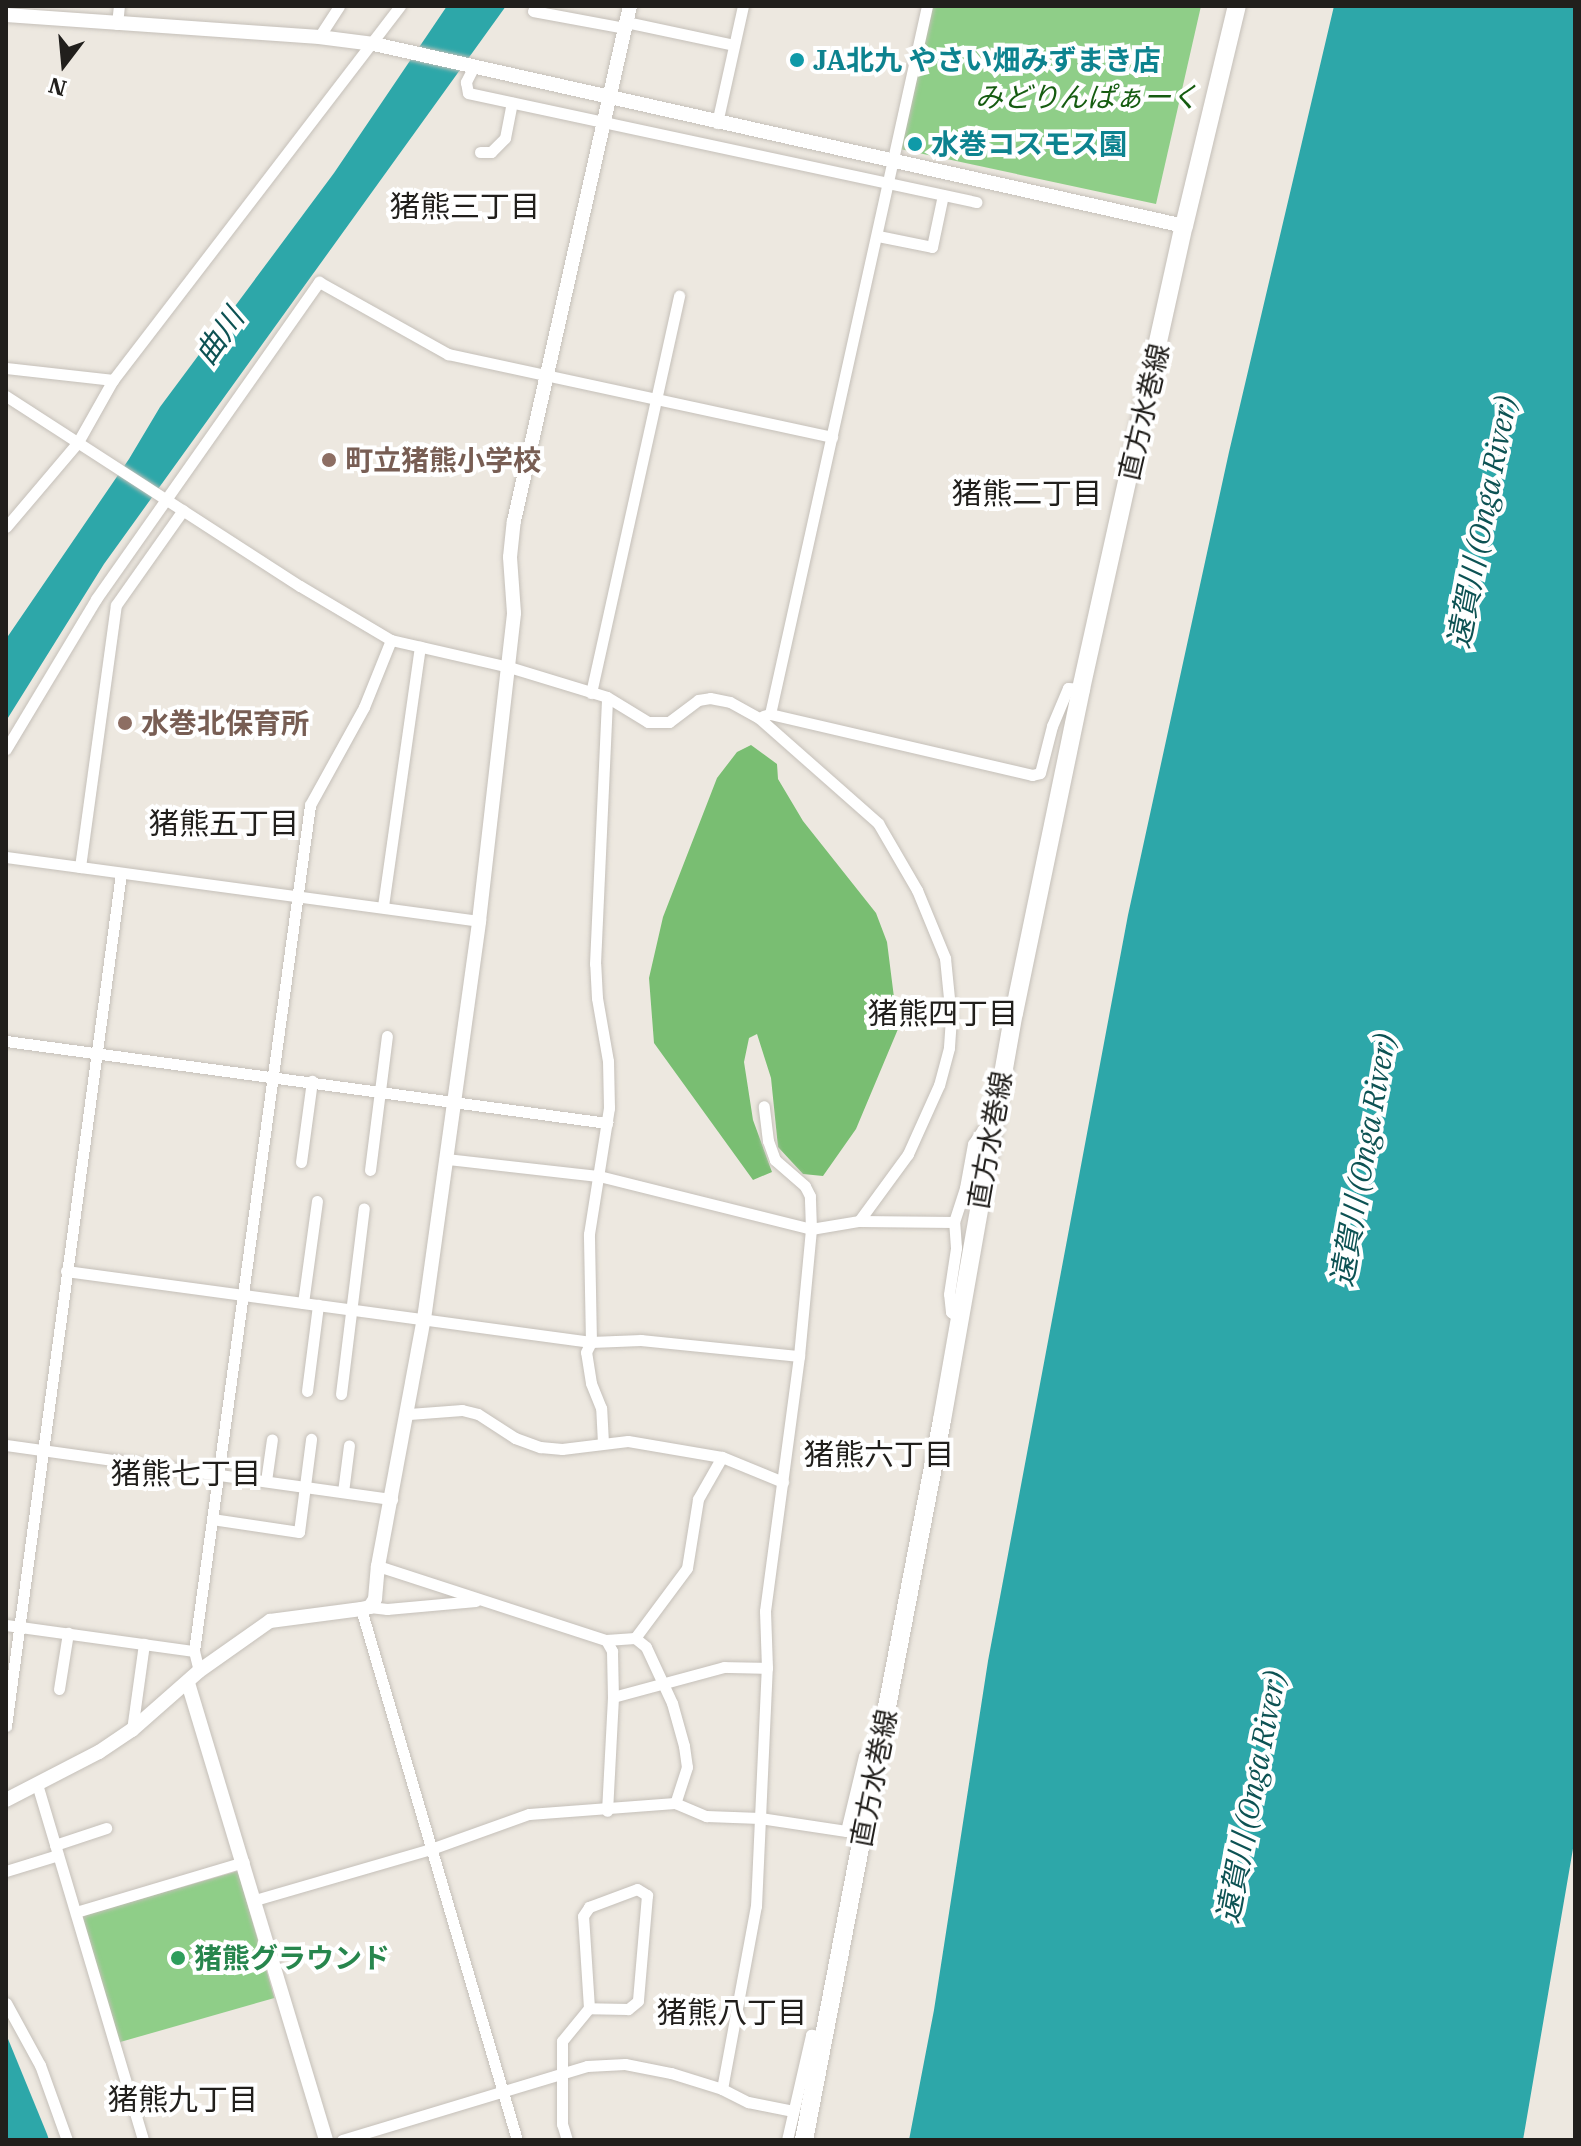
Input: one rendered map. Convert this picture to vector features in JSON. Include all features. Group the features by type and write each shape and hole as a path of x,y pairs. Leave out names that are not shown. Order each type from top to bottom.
{"main road":[{"name":"直方水巻線","path":"804,2140 878,1757 992,1127 1081,689 1184,226 1237,6"}],"street":[{"path":"117,24 119,6"},
{"path":"319,37 339,6"},
{"path":"6,527 78,442 113,380 374,44 400,6"},
{"path":"366,1608 375,1599 378,1566 409,1414 447,1159 509,667 514,613 510,557 514,521 630,6"},
{"path":"717,123 743,6"},
{"path":"764,716 832,437 927,6"},
{"path":"533,11 734,45"},
{"path":"6,15 319,37 374,44 1184,226"},
{"path":"470,68 466,82 468,93 976,202"},
{"path":"480,152 491,152 505,138 512,103"},
{"path":"878,236 932,247 943,195"},
{"path":"6,749 96,599 319,282 448,354 832,437"},
{"path":"591,693 679,296"},
{"path":"6,368 113,380"},
{"path":"6,396 300,586 391,640 509,667 607,697 648,722 669,722 698,700 710,698 730,702 764,716 1032,775 1040,773 1052,726 1068,688 1081,689"},
{"path":"80,867 116,605 183,510"},
{"path":"199,1671 194,1651 310,805 364,707 391,640"},
{"path":"383,906 420,647"},
{"path":"603,1443 601,1408 591,1383 586,1352 591,1342 589,1234 607,1123 608,1061 597,998 595,964 607,697"},
{"path":"764,716 878,823 917,890 945,958 951,1018 949,1048 939,1085 908,1154 859,1221"},
{"path":"6,857 479,921"},
{"path":"6,1726 12,1626 42,1449 121,873"},
{"path":"370,1170 387,1036"},
{"path":"6,1041 607,1123"},
{"path":"301,1162 312,1081"},
{"path":"722,2089 756,1906 767,1668 765,1611 799,1356 811,1229 810,1196 805,1186 775,1160 768,1141 764,1106"},
{"path":"959,1318 951,1312 949,1294 956,1248 954,1222 965,1188 973,1144 983,1129 992,1127"},
{"path":"447,1159 599,1176 811,1229 859,1221 954,1222"},
{"path":"303,1303 317,1201"},
{"path":"341,1394 364,1208"},
{"path":"66,1271 591,1342 641,1340 799,1356"},
{"path":"307,1391 318,1305"},
{"path":"409,1414 462,1410 478,1414 515,1438 540,1447 562,1449 628,1441 722,1457 783,1482"},
{"path":"266,1481 272,1439"},
{"path":"212,1519 299,1532 311,1439"},
{"path":"6,1445 392,1499"},
{"path":"343,1492 349,1445"},
{"path":"635,1638 687,1568 698,1499 722,1457"},
{"path":"378,1566 606,1640 635,1638 646,1647 672,1703 687,1767 675,1803"},
{"path":"429,1583 432,1592 429,1606"},
{"path":"6,1800 99,1752 132,1730 199,1671 270,1621 366,1608 387,1609 480,1600"},
{"path":"366,1608 431,1849 517,2140"},
{"path":"12,1626 194,1651"},
{"path":"59,1689 68,1633"},
{"path":"606,1640 612,1651 613,1697 607,1811"},
{"path":"132,1730 144,1644"},
{"path":"613,1697 724,1667 767,1668"},
{"path":"188,1683 326,2140"},
{"path":"255,1900 431,1849 529,1814 607,1811 675,1803 706,1816 760,1818 846,1831 864,1756 878,1757"},
{"path":"37,1784 143,2140"},
{"path":"6,1871 106,1828"},
{"path":"76,1912 244,1862"},
{"path":"567,2140 562,2124 562,2041 589,2008 583,1916 589,1907 637,1889 647,1895 638,2001 628,2009 589,2008"},
{"path":"6,2003 40,2065 67,2140"},
{"path":"787,2140 811,2035 825,2037"},
{"path":"342,2140 564,2071 625,2064 722,2089 748,2102 793,2111"}],"green space":[{"name":"みどりんぱぁーく","path":"932,6 1201,6 1156,204 900,149"},
{"path":"751,745 777,764 778,779 803,821 876,913 887,942 898,1029 856,1129 823,1176 803,1174 778,1147 771,1078 757,1034 749,1038 744,1062 753,1120 772,1172 753,1180 654,1043 649,978 663,917 717,778 737,752"},
{"name":"猪熊グラウンド","path":"238,1871 274,1998 117,2043 80,1916"}],"water":[{"name":"曲川","path":"447,6 506,6 104,564 6,721 6,639 129,459 160,407 334,173"},
{"name":"遠賀川 (Onga River)","path":"1334,6 1575,6 1575,1837 1523,2140 909,2140 934,2010 988,1661 1128,915 1229,452"},
{"path":"6,2034 47,2134 49,2140 6,2140"}],"place":[{"name":"JA北九 やさい畑みずまき店","path":"797,60"},
{"name":"水巻コスモス園","path":"915,144"},
{"name":"町立猪熊小学校","path":"329,460"},
{"name":"水巻北保育所","path":"125,723"},
{"name":"猪熊グラウンド","path":"178,1958"}],"district":[{"name":"猪熊三丁目","path":"465,206"},
{"name":"猪熊二丁目","path":"1027,493"},
{"name":"猪熊五丁目","path":"224,823"},
{"name":"猪熊四丁目","path":"943,1013"},
{"name":"猪熊六丁目","path":"879,1454"},
{"name":"猪熊七丁目","path":"186,1473"},
{"name":"猪熊八丁目","path":"732,2012"},
{"name":"猪熊九丁目","path":"183,2099"}]}
